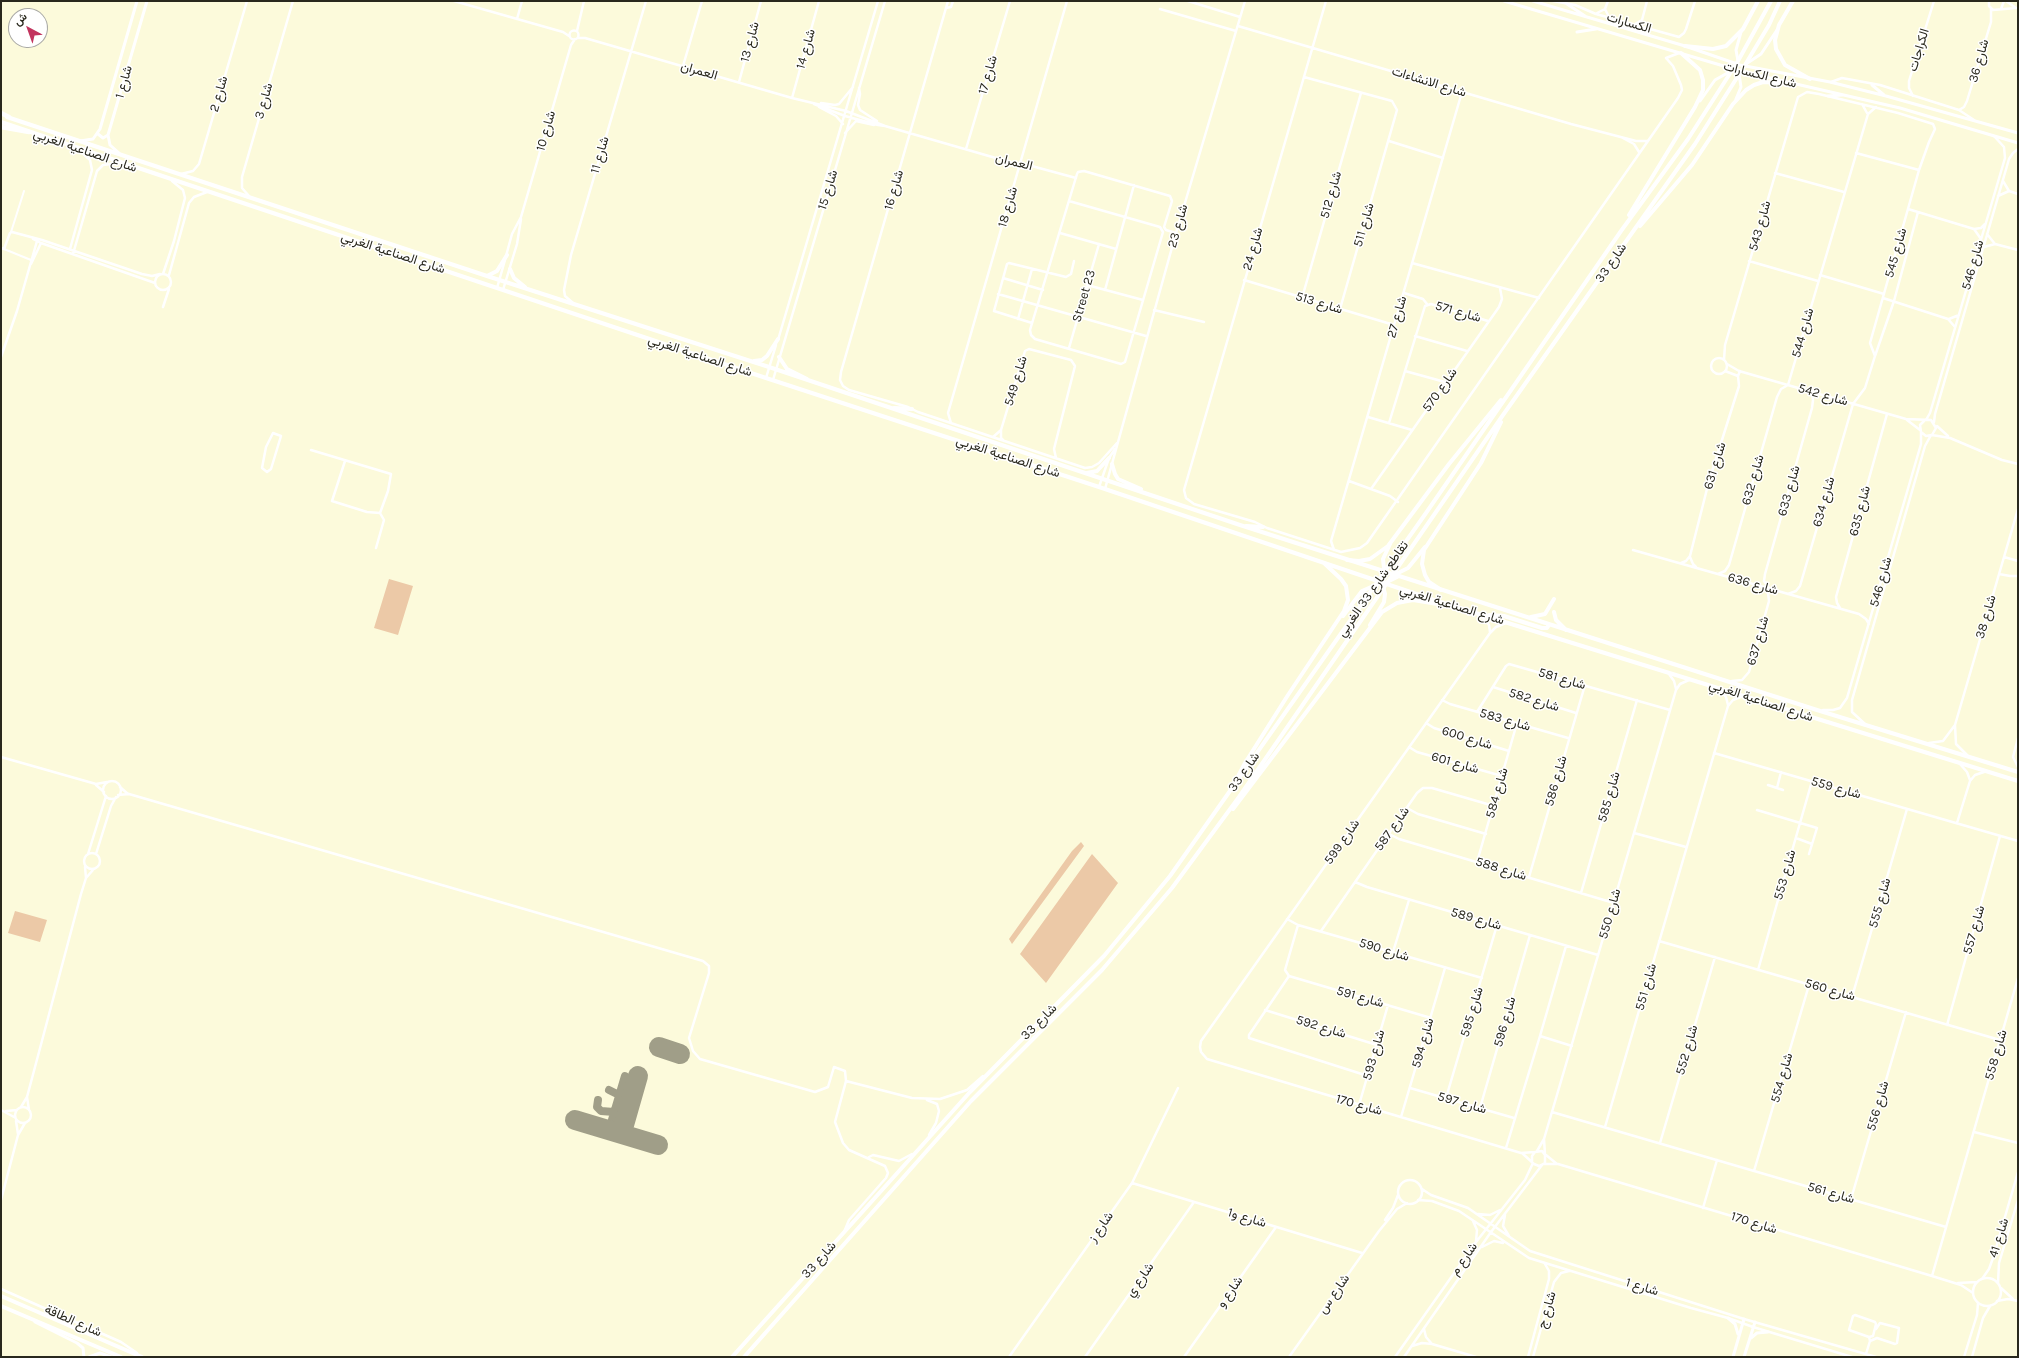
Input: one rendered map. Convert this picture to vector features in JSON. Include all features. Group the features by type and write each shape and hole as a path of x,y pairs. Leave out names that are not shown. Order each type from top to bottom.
{"highway":[{"path":"1,114 9,117"},
{"path":"1,127 30,132"}],"main road":[{"path":"1685,46 1709,49 1720,48 1731,42 1743,29 1758,1"},
{"name":"شارع 33","path":"1426,513 1620,231 1688,139 1730,74 1771,1"},
{"name":"شارع 33","path":"1433,519 1503,415 1695,144 1769,25 1780,1"},
{"path":"1793,1 1779,26 1775,45 1779,58 1788,68 1810,79"},
{"path":"1620,231 1647,184 1695,107 1703,90 1703,77 1696,65 1680,53"},
{"path":"1629,238 1692,165 1733,104 1746,90 1763,82 1786,83"},
{"name":"شارع الصناعية الغربي","path":"9,117 77,141 486,276 750,362 770,367 814,383 1347,560 1547,625 2018,772"},
{"name":"شارع الصناعية الغربي","path":"1,122 119,163 209,191 766,378 1105,489 1373,580 1381,581 1397,588 2018,781"},
{"path":"486,276 497,271 507,255"},
{"path":"510,270 514,278 527,289"},
{"path":"750,362 765,359 778,339"},
{"path":"779,357 787,369 814,383"},
{"path":"1347,560 1359,561 1370,559 1391,542 1453,459 1492,410 1507,395"},
{"path":"889,408 912,409"},
{"path":"1389,573 1398,574 1408,568 1428,543 1481,463 1493,440 1503,415"},
{"path":"1084,473 1097,471 1109,458"},
{"path":"1112,464 1118,479 1148,494"},
{"name":"تقاطع شارع 33 الغربي","path":"1320,666 1426,513"},
{"name":"تقاطع شارع 33 الغربي","path":"1327,670 1433,519"},
{"path":"1240,525 1263,527"},
{"path":"1391,542 1383,562 1384,568 1389,573 1391,581 1397,588"},
{"path":"1428,543 1422,557 1423,571 1429,582 1441,590"},
{"path":"1325,564 1341,579 1347,591 1347,604 1336,626"},
{"path":"1363,637 1384,602 1385,594 1376,569"},
{"path":"1231,791 1245,763 1296,682 1336,626 1362,591 1381,581 1389,573"},
{"path":"1381,581 1391,581 1399,576"},
{"path":"1529,618 1545,614 1554,599"},
{"path":"1220,823 1246,793 1382,612 1400,602 1417,600 1456,607"},
{"path":"1554,612 1556,620 1566,630"},
{"path":"1485,616 1504,616 1547,625 1545,634"},
{"name":"شارع 33","path":"732,1357 914,1153 988,1073 1085,976 1131,925 1170,876 1320,666"},
{"name":"شارع 33","path":"744,1357 975,1097 1025,1045 1082,991 1131,938 1172,888 1220,823 1327,670"},
{"name":"شارع الطاقة","path":"1,1296 142,1357"},
{"name":"شارع الطاقة","path":"1,1306 121,1357"}],"street":[{"name":"شارع 1","path":"98,134 137,1"},
{"name":"شارع 1","path":"108,135 147,1"},
{"name":"شارع 2","path":"178,174 193,171 200,161 247,1"},
{"name":"شارع 3","path":"252,199 242,188 242,177 293,1"},
{"path":"454,1 464,2 563,32 570,37 572,31 578,23"},
{"path":"517,19 522,1"},
{"path":"563,32 578,32 578,23 584,1"},
{"name":"شارع 11","path":"576,305 564,293 571,255 646,1"},
{"path":"683,66 702,1"},
{"name":"شارع 13","path":"739,82 761,1"},
{"name":"شارع 14","path":"792,98 819,1"},
{"name":"شارع 15","path":"766,378 878,1"},
{"name":"شارع 15","path":"773,380 849,117 885,1"},
{"name":"شارع 16","path":"841,372 948,1"},
{"name":"شارع 16","path":"946,8 951,8 953,1"},
{"name":"شارع 17","path":"966,149 1010,1"},
{"name":"شارع 18","path":"948,413 1067,1"},
{"path":"1188,1 1240,17"},
{"name":"شارع 24","path":"1263,527 1255,522 1194,504 1186,498 1184,487 1228,341 1244,280 1326,1"},
{"name":"شارع الكسارات","path":"1504,1 1731,68 1736,68 1744,72 1786,83 1848,95 2018,143"},
{"name":"شارع الكسارات","path":"1533,1 1685,46 1741,67 1830,82 2018,133"},
{"name":"الكسارات","path":"1553,1 1675,36 1682,36 1686,29 1695,1"},
{"path":"1596,14 1605,9 1608,1"},
{"path":"1646,28 1642,20 1647,1"},
{"name":"الكراجات","path":"1915,98 1910,92 1908,85 1934,1"},
{"path":"1984,1 1990,7 1999,10 2017,9"},
{"name":"شارع 36","path":"1958,110 1964,107 1967,101 1991,22 1989,1"},
{"path":"1999,10 2003,7 2005,1 2017,9"},
{"name":"شارع 23","path":"1099,487 1109,458 1117,443 1176,232 1245,2"},
{"path":"1567,4 1588,18"},
{"path":"1160,8 1236,30"},
{"path":"1605,9 1610,18"},
{"path":"1634,25 1642,20"},
{"name":"شارع الانشاءات","path":"1238,26 1621,137 1638,141 1647,141"},
{"path":"1695,107 1715,80 1725,73 1741,67 1761,54 1779,26"},
{"path":"1577,32 1597,29"},
{"path":"1743,29 1736,50 1744,72"},
{"name":"العمران","path":"578,32 585,38"},
{"name":"شارع 10","path":"571,45 576,39 578,32"},
{"name":"العمران","path":"570,37 576,39 585,38 792,98 851,112 878,124"},
{"name":"شارع 10","path":"503,290 517,244 521,217 571,45 570,37"},
{"path":"1263,527 1334,551 1346,552 1366,545 1398,502 1682,90 1674,68 1666,58 1680,53"},
{"path":"1733,63 1742,83 1740,91 1733,104"},
{"name":"شارع 511","path":"1304,77 1392,101 1397,110 1340,309"},
{"name":"شارع الكسارات","path":"1830,82 1842,78 1872,85 1880,85 1915,98 1958,110 1974,120"},
{"path":"1872,85 1886,96"},
{"path":"819,105 839,104 853,86"},
{"path":"859,88 860,94 858,104 860,110 878,124"},
{"name":"شارع 27","path":"1331,541 1462,92"},
{"name":"شارع الكسارات","path":"1800,94 1811,92 1835,99 1877,107 1928,121 1935,127"},
{"name":"شارع 512","path":"1302,298 1361,93"},
{"name":"شارع 543","path":"1724,360 1725,346 1795,103 1800,94"},
{"path":"1828,96 1848,95"},
{"path":"1862,104 1868,114 1877,107"},
{"path":"819,105 836,116 842,124"},
{"name":"العمران","path":"819,105 845,116 1020,165 1028,165 1076,178"},
{"name":"شارع 544","path":"1788,385 1868,114"},
{"path":"845,134 856,121 878,124"},
{"name":"شارع 545","path":"1853,404 1864,388 1875,356 1870,344 1919,170 1929,142 1935,131 1935,127"},
{"path":"77,141 89,140 98,134 103,138 108,135 110,145 124,156"},
{"name":"شارع 546","path":"1925,420 1930,413 2005,154 2002,144 1993,135"},
{"name":"شارع الانشاءات","path":"1621,137 1634,144 1639,152"},
{"path":"1389,141 1443,158"},
{"path":"69,253 92,170 90,160 79,149"},
{"name":"شارع 546","path":"1934,422 1935,414 1998,196 2011,156 2018,149"},
{"path":"1856,153 1919,170"},
{"path":"74,254 97,171 103,165 119,163"},
{"path":"1069,201 1160,226 1163,230 1126,361 1122,364 1035,339 1030,332 1032,323 1043,290 1069,201 1078,172 1084,171 1172,197 1164,227 1166,230 1176,232"},
{"path":"1775,173 1845,192"},
{"path":"155,283 156,278 161,274 174,241 185,195 180,187 170,179"},
{"path":"2003,181 2009,191 2018,194"},
{"path":"1105,290 1134,185"},
{"path":"24,191 11,232 2,248 31,260"},
{"path":"163,307 172,282 169,275 180,242 191,199 197,195 209,191"},
{"path":"1998,196 2009,191"},
{"path":"1908,209 1974,229 1980,228 1986,223"},
{"path":"1875,356 1894,302 1918,212"},
{"name":"شارع 10","path":"497,288 512,234 521,217"},
{"path":"1974,229 1981,239"},
{"path":"11,232 32,238 41,243 155,283 165,298"},
{"path":"1060,233 1116,249"},
{"path":"1988,234 1995,244"},
{"path":"37,240 42,240 75,250 148,275 169,275"},
{"path":"1,357 37,240"},
{"path":"30,264 35,258 42,240"},
{"path":"174,241 180,242"},
{"name":"Street 23","path":"1069,348 1099,244"},
{"path":"1983,248 1995,244 2018,250"},
{"path":"1032,323 994,311 1003,278 1009,263 1068,277 1071,274 1074,261"},
{"path":"1750,261 1818,281"},
{"path":"1412,263 1500,288 1512,289 1539,298"},
{"path":"1018,319 1032,269"},
{"path":"1820,275 1883,296 1894,302 1948,319 1955,328"},
{"path":"1003,278 1043,290"},
{"name":"شارع 513","path":"1244,280 1394,325"},
{"path":"1087,285 1143,300"},
{"path":"159,289 164,290 170,288"},
{"name":"شارع 570","path":"1371,489 1501,303 1500,288"},
{"path":"1404,293 1423,299 1427,304"},
{"path":"998,294 1146,336"},
{"name":"شارع 571","path":"1389,423 1423,309 1427,304 1488,321"},
{"path":"1154,310 1204,322"},
{"path":"1948,319 1959,315"},
{"path":"1415,336 1467,351"},
{"name":"شارع 549","path":"1001,430 1025,351 1029,349 1071,360 1075,366 1054,449"},
{"path":"1720,358 1727,364 1725,371 1720,374 1716,374 1710,366 1715,359 1720,358"},
{"name":"شارع 542","path":"1727,364 1740,371 1887,414 1906,419 1925,420"},
{"path":"1404,371 1445,382"},
{"path":"1725,371 1738,376 1740,371"},
{"name":"شارع الصناعية الغربي","path":"841,372 840,380 846,388 1085,468 1092,467 1106,456 1117,443"},
{"name":"شارع 631","path":"1690,556 1709,481 1739,386 1738,376"},
{"name":"شارع 632","path":"1718,574 1725,571 1729,565 1777,397 1781,389 1788,385"},
{"name":"شارع 633","path":"1769,589 1764,581 1765,574 1812,408 1812,392"},
{"name":"شارع 634","path":"1788,594 1796,591 1801,584 1853,404"},
{"path":"939,419 948,413 952,423"},
{"name":"شارع 635","path":"1840,608 1837,603 1836,596 1887,414"},
{"path":"1368,417 1412,430"},
{"name":"شارع 542","path":"1906,419 1921,431"},
{"path":"1950,438 1936,426 1934,422 1925,420 1920,425 1921,431 1926,436 1932,435 1950,438 2002,460 2018,464"},
{"path":"1932,435 1936,430 1936,426"},
{"path":"993,437 998,435 1001,430"},
{"path":"1001,430 1004,441"},
{"name":"شارع 546","path":"1817,710 1837,710 1846,702 1921,444 1921,431"},
{"path":"273,434 281,436 271,469 267,472 262,468 266,449 273,434"},
{"name":"شارع 546","path":"1869,726 1855,716 1851,704 1925,446 1932,435"},
{"name":"شارع 23","path":"1105,489 1115,448"},
{"path":"1046,455 1054,449 1057,458"},
{"path":"312,450 391,474 388,491 380,513 384,520 376,548"},
{"path":"345,461 332,501 367,512 380,513"},
{"path":"1349,482 1390,496 1398,502"},
{"name":"شارع 38","path":"1971,758 1956,744 1955,725 2018,509"},
{"path":"1324,547 1331,541 1334,551"},
{"name":"شارع 636","path":"1633,550 1840,608 1862,615 1869,624"},
{"path":"1679,563 1686,561 1690,556"},
{"path":"1690,556 1693,564 1699,569"},
{"path":"2004,557 2018,561"},
{"path":"1999,574 2018,576"},
{"name":"شارع 637","path":"1728,682 1742,680 1749,672 1769,601 1768,593 1762,587"},
{"path":"1478,614 1487,622 1490,633"},
{"name":"شارع 599","path":"1201,1052 1202,1041 1490,633 1496,627 1509,623"},
{"name":"شارع 581","path":"1477,712 1506,666 1509,664 1670,710"},
{"path":"1665,671 1672,678 1676,690"},
{"path":"1676,690 1680,684 1691,679"},
{"name":"شارع 586","path":"1529,877 1568,738 1585,685"},
{"name":"شارع 582","path":"1493,687 1576,713"},
{"path":"1717,687 1726,697 1728,706"},
{"name":"شارع 550","path":"1536,1152 1544,1139 1676,690"},
{"path":"1728,706 1733,700 1744,696"},
{"name":"شارع 583","path":"1442,700 1450,704 1568,738"},
{"name":"شارع 585","path":"1581,893 1637,700"},
{"name":"شارع 551","path":"1605,1127 1728,706"},
{"name":"شارع 600","path":"1426,723 1434,728 1509,751"},
{"name":"شارع 584","path":"1477,862 1517,723"},
{"name":"شارع 38","path":"1925,743 1943,741 1955,725"},
{"path":"2018,738 2013,757 2018,767"},
{"name":"شارع 601","path":"1410,747 1417,752 1502,776"},
{"name":"شارع 559","path":"1714,753 2018,841"},
{"path":"1,756 96,784 115,782 129,794 703,961 709,966 709,973 689,1038 693,1051 697,1056 707,1062 811,1091 820,1091 828,1087 834,1067 845,1072 846,1081 836,1118 836,1125 846,1147 885,1166 888,1170 888,1176 852,1217 843,1233"},
{"path":"1957,762 1964,768 1970,780"},
{"path":"1957,823 1970,780 1975,775 1986,771"},
{"path":"1776,788 1781,772"},
{"name":"شارع 553","path":"1758,970 1812,781"},
{"path":"104,792 104,787 107,782"},
{"path":"1,1110 16,1110 27,1097 86,878 84,859 88,854 106,796 96,784"},
{"path":"1768,785 1783,790"},
{"path":"96,854 111,806 117,796 120,786"},
{"name":"شارع 587","path":"1321,931 1420,790 1427,787 1494,806"},
{"path":"106,796 112,798 129,794"},
{"path":"1407,808 1418,814 1486,834"},
{"name":"شارع 555","path":"1852,997 1907,809"},
{"path":"1757,810 1817,828 1809,854"},
{"path":"1634,833 1686,847"},
{"name":"شارع 588","path":"1389,834 1399,839 1614,903"},
{"name":"شارع 557","path":"1947,1024 2000,836"},
{"path":"1796,838 1812,844"},
{"path":"86,878 93,870 97,868 100,863 100,858 96,854 88,854"},
{"path":"85,866 93,870"},
{"name":"شارع 589","path":"1355,882 1409,900 1598,955"},
{"path":"1393,952 1409,900"},
{"name":"شارع 590","path":"1287,919 1298,925 1482,978"},
{"path":"1298,925 1285,970 1289,976 1265,1010 1249,1035 1249,1038 1368,1076"},
{"name":"شارع 595","path":"1446,1098 1497,925"},
{"name":"شارع 596","path":"1480,1108 1530,935"},
{"name":"شارع 560","path":"1659,941 2000,1040"},
{"path":"1506,1148 1566,946"},
{"name":"شارع 552","path":"1660,1143 1714,957"},
{"name":"شارع 594","path":"1401,1117 1445,968"},
{"name":"شارع 591","path":"1289,976 1431,1018"},
{"name":"شارع 558","path":"1932,1276 2018,978"},
{"name":"شارع 554","path":"1754,1171 1809,985"},
{"name":"شارع 593","path":"1359,1105 1388,1005"},
{"name":"شارع 592","path":"1265,1010 1377,1045"},
{"name":"شارع 556","path":"1851,1199 1906,1012"},
{"path":"1540,1036 1572,1046"},
{"name":"شارع 170","path":"1201,1052 1207,1059 1506,1148 1521,1153 1533,1162"},
{"path":"918,1098 937,1100 952,1096 970,1089 988,1073"},
{"path":"846,1081 935,1102 939,1111 934,1127 923,1144"},
{"name":"شارع ز","path":"1009,1357 1132,1183 1178,1088"},
{"name":"شارع 597","path":"1410,1088 1514,1118"},
{"path":"1,1200 18,1135 31,1118 27,1097"},
{"path":"20,1107 29,1110"},
{"path":"14,1117 16,1110"},
{"path":"5,1111 14,1117 18,1135"},
{"name":"شارع 561","path":"1552,1112 1946,1227"},
{"path":"16,1121 25,1124"},
{"path":"1974,1132 2017,1143 2018,1147"},
{"name":"شارع 550","path":"1544,1139 1546,1155"},
{"path":"1542,1151 1546,1155 1546,1160 1542,1165 1536,1165 1533,1162 1532,1156 1536,1152 1542,1151"},
{"name":"شارع 170","path":"1521,1153 1536,1152"},
{"path":"869,1157 873,1155 899,1160 914,1153"},
{"name":"شارع 170","path":"1546,1155 1558,1164 1932,1276 1961,1284 1977,1282"},
{"path":"1703,1208 1717,1160"},
{"name":"شارع م","path":"1395,1357 1476,1242 1525,1180 1533,1162"},
{"name":"شارع 170","path":"1542,1165 1558,1164"},
{"name":"شارع م","path":"1404,1357 1491,1232 1542,1165"},
{"name":"شارع 41","path":"1982,1279 1989,1269 1993,1258 2018,1172"},
{"path":"1407,1180 1416,1182 1422,1189 1418,1200 1413,1203 1402,1201 1398,1194 1400,1186 1407,1180"},
{"name":"شارع و1","path":"1132,1183 1362,1253"},
{"name":"شارع 1","path":"1422,1189 1431,1195 1463,1205 1512,1240 1538,1254 1743,1320 1753,1327 1768,1332 1852,1357"},
{"name":"شارع س","path":"1379,1231 1393,1208 1398,1194"},
{"name":"شارع 1","path":"1418,1200 1432,1201 1450,1207 1472,1219 1523,1256 1728,1318 1755,1322 1876,1357"},
{"name":"شارع 41","path":"1998,1283 2000,1263 2018,1200"},
{"name":"شارع ي","path":"1085,1357 1194,1202"},
{"name":"شارع س","path":"1289,1357 1362,1253 1397,1209 1407,1203"},
{"path":"1476,1214 1490,1215 1502,1209"},
{"path":"1506,1213 1503,1226 1512,1240"},
{"path":"1472,1219 1477,1230 1476,1242"},
{"name":"شارع و","path":"1184,1357 1276,1227"},
{"path":"1479,1250 1491,1242 1507,1245"},
{"name":"شارع ج","path":"1528,1356 1549,1279 1549,1271 1544,1263"},
{"name":"شارع ج","path":"1534,1357 1556,1278 1561,1273 1570,1271"},
{"path":"1972,1357 1983,1318 1990,1306 1997,1301 2001,1293 1998,1283 1989,1278 1982,1279 1977,1282 1973,1294 1978,1302 1985,1306 1990,1306"},
{"name":"شارع 170","path":"1949,1281 1965,1288 1973,1294"},
{"path":"2000,1288 2014,1300"},
{"name":"شارع الطاقة","path":"1,1289 121,1342 142,1357"},
{"path":"1997,1301 2018,1301"},
{"path":"1964,1357 1977,1315 1978,1302"},
{"path":"1869,1337 1873,1336 1876,1324 1875,1322 1855,1315 1853,1316 1849,1330 1869,1337 1871,1341"},
{"name":"شارع الطاقة","path":"30,1318 40,1326 77,1343 83,1348 84,1357"},
{"path":"1728,1318 1735,1324 1738,1340"},
{"path":"1733,1357 1743,1320"},
{"path":"1744,1357 1755,1322"},
{"path":"1866,1354 1871,1341 1878,1324 1883,1323 1900,1329 1897,1343 1895,1344 1877,1338 1871,1341"},
{"path":"1424,1329 1426,1337 1432,1344"},
{"path":"1749,1341 1757,1333 1768,1332"},
{"path":"1412,1346 1422,1343 1432,1344 1476,1357"},
{"name":"شارع الطاقة","path":"89,1357 100,1353 111,1357"},
{"path":"1398,1353 1404,1357"}],"shaded area":[{"path":"389,579 413,586 398,635 374,628"},
{"path":"1081,842 1084,846 1012,944 1009,939 1072,851"},
{"path":"1092,854 1118,883 1046,983 1020,954"},
{"path":"15,911 47,920 40,942 8,933"}],"taxiway":[{"path":"609,1130 625,1076"},
{"path":"609,1090 619,1095"},
{"path":"598,1100 597,1107 601,1111 614,1112"}],"runway":[{"path":"659,1047 680,1054"},
{"path":"622,1132 638,1076"},
{"path":"575,1120 658,1145"}]}
